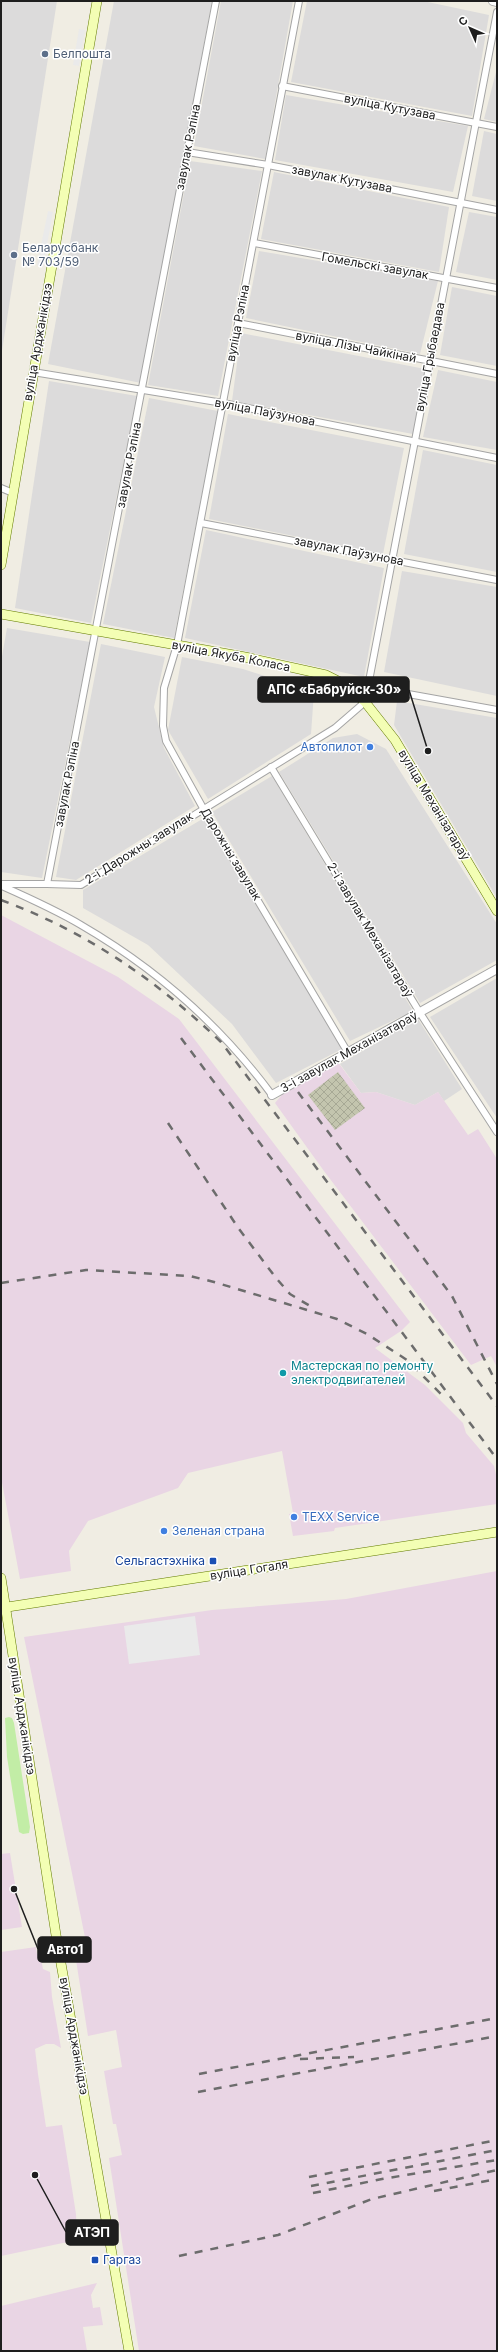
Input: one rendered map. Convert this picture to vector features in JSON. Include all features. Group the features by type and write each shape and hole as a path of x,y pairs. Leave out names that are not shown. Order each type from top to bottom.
{"main road":[{"name":"вуліца Арджанікідзэ","path":"1,565 97,1"},
{"name":"вуліца Якуба Коласа","path":"1,614 177,645 326,675 346,685 365,702"},
{"name":"вуліца Механізатараў","path":"365,702 395,740 497,911"},
{"name":"вуліца Гогаля","path":"4,1608 497,1532"},
{"name":"вуліца Арджанікідзэ","path":"1,1578 4,1608 56,1935 129,2351"}],"street":[{"name":"завулак Рэпіна","path":"47,884 97,632 216,1"},
{"name":"вуліца Рэпіна","path":"177,645 299,1"},
{"path":"493,1 497,2"},
{"name":"вуліца Грыбаедава","path":"365,702 394,560 414,442 497,12"},
{"name":"вуліца Кутузава","path":"282,86 497,128"},
{"name":"завулак Кутузава","path":"187,152 268,165 497,210"},
{"name":"Гомельскі завулак","path":"254,243 497,288"},
{"name":"вуліца Лізы Чайкінай","path":"238,323 497,374"},
{"name":"вуліца Паўзунова","path":"33,372 223,403 497,458"},
{"path":"1,488 13,493"},
{"name":"завулак Паўзунова","path":"201,523 497,580"},
{"name":"Дарожны завулак","path":"177,645 164,688 163,726 166,741 203,808 347,1051"},
{"path":"365,702 386,690 412,693 497,710"},
{"name":"2-і Дарожны завулак","path":"47,884 81,884 335,728 365,702"},
{"name":"2-і завулак Механізатараў","path":"271,767 420,1013 497,1132"},
{"path":"1,884 47,884"},
{"name":"3-і завулак Механізатараў","path":"1,884 87,929 184,998 224,1037 272,1095 347,1051 420,1013 497,969"}],"shaded area":[{"path":"1,1 57,1 1,357"},
{"path":"114,1 212,1 141,383 48,364"},
{"path":"221,1 293,1 265,159 194,146"},
{"path":"307,1 423,1 489,15 472,116 291,82"},
{"path":"79,29 85,30 79,66 73,65"},
{"path":"497,68 497,122 484,119"},
{"path":"286,95 468,126 453,192 275,160"},
{"path":"484,131 497,134 497,201 472,196"},
{"path":"190,161 262,171 218,396 148,385"},
{"path":"274,172 449,207 439,272 261,239"},
{"path":"48,211 53,212 43,267 37,265"},
{"path":"469,212 497,217 497,280 456,272"},
{"path":"259,251 438,281 420,354 246,318"},
{"path":"452,287 497,296 497,366 440,355"},
{"path":"241,333 425,369 413,434 232,401"},
{"path":"438,370 497,382 497,450 423,437"},
{"path":"49,381 137,396 91,623 15,608"},
{"path":"149,398 218,411 174,638 103,624"},
{"path":"228,414 404,448 383,554 209,519"},
{"path":"423,450 497,465 497,572 404,554"},
{"path":"206,530 384,568 364,677 185,638"},
{"path":"402,571 497,587 497,696 384,672"},
{"path":"7,628 90,642 42,878 1,872 1,662"},
{"path":"101,644 165,657 154,707 164,748 195,806 76,880 56,877"},
{"path":"182,657 243,669 314,692 311,734 208,799 168,730"},
{"path":"397,701 497,718 497,898 394,725"},
{"path":"357,734 386,749 497,924 497,960 420,1003 279,772 333,738"},
{"path":"272,776 413,1011 350,1041 212,812"},
{"path":"204,818 342,1049 276,1083 232,1024 148,945 83,908 83,890"},
{"path":"1,915 118,977 179,1019 410,1322 401,1331 375,1348 425,1385 463,1423 466,1433 494,1466 497,1479 497,1504 335,1528 334,1531 293,1536 289,1514 293,1513 282,1451 188,1473 178,1488 88,1521 69,1551 71,1571 20,1579 1,1477"},
{"path":"497,978 497,1118 430,1017"},
{"path":"418,1019 462,1089 444,1101 438,1092 415,1105 376,1092 361,1093 340,1064"},
{"path":"337,1061 361,1093 376,1092 415,1105 438,1092 468,1135 478,1129 497,1159 497,1367 491,1356 471,1365 324,1171 275,1103 286,1090"},
{"path":"338,1072 365,1108 335,1130 308,1095"},
{"path":"497,1571 497,2351 139,2351 109,2158 122,2155 116,2124 113,2124 104,2071 122,2067 116,2030 88,2036 76,1960 89,1957 24,1637 212,1610 346,1599"},
{"path":"195,1616 200,1655 129,1664 124,1626"},
{"path":"10,1853 22,1927 1,1930 1,1854"},
{"path":"36,1947 37,1954 40,1954 43,1969 50,1972 52,1997 61,2048 54,2044 46,2044 35,2049 38,2074 46,2127 62,2125 76,2214 77,2240 1,2256 1,1952"},
{"path":"97,2283 91,2295 93,2308 100,2307 103,2325 83,2327 87,2351 1,2351 1,2306"}],"green space":[{"path":"5,1718 12,1718 14,1723 30,1827 29,1833 23,1834 19,1832 7,1757"}],"railway":[{"path":"1,900 62,927 91,942 118,959 171,998 221,1042 497,1406"},
{"path":"181,1038 497,1459"},
{"path":"298,1092 452,1296 497,1384"},
{"path":"168,1123 239,1229 276,1278 290,1294 315,1309"},
{"path":"1,1283 86,1270 190,1276 214,1282 337,1319 367,1334 407,1360 445,1398"},
{"path":"199,2074 497,2018"},
{"path":"198,2092 497,2036"},
{"path":"300,2059 354,2057"},
{"path":"309,2177 497,2140"},
{"path":"311,2186 497,2150"},
{"path":"313,2193 382,2179 497,2160"},
{"path":"179,2256 278,2235 372,2199 497,2170"},
{"path":"434,2191 497,2179"}],"place":[{"name":"Белпошта","path":"45,54"},
{"name":"Беларусбанк № 703/59","path":"14,255"},
{"name":"Автопилот","path":"370,747"},
{"name":"АПС «Бабруйск-30»","path":"428,751"},
{"name":"Мастерская по ремонту электродвигателей","path":"283,1373"},
{"name":"TEXX Service","path":"294,1517"},
{"name":"Зеленая страна","path":"164,1531"},
{"name":"Сельгастэхніка","path":"213,1561"},
{"name":"Авто1","path":"14,1889"},
{"name":"АТЭП","path":"35,2175"},
{"name":"Гаргаз","path":"95,2260"}]}
